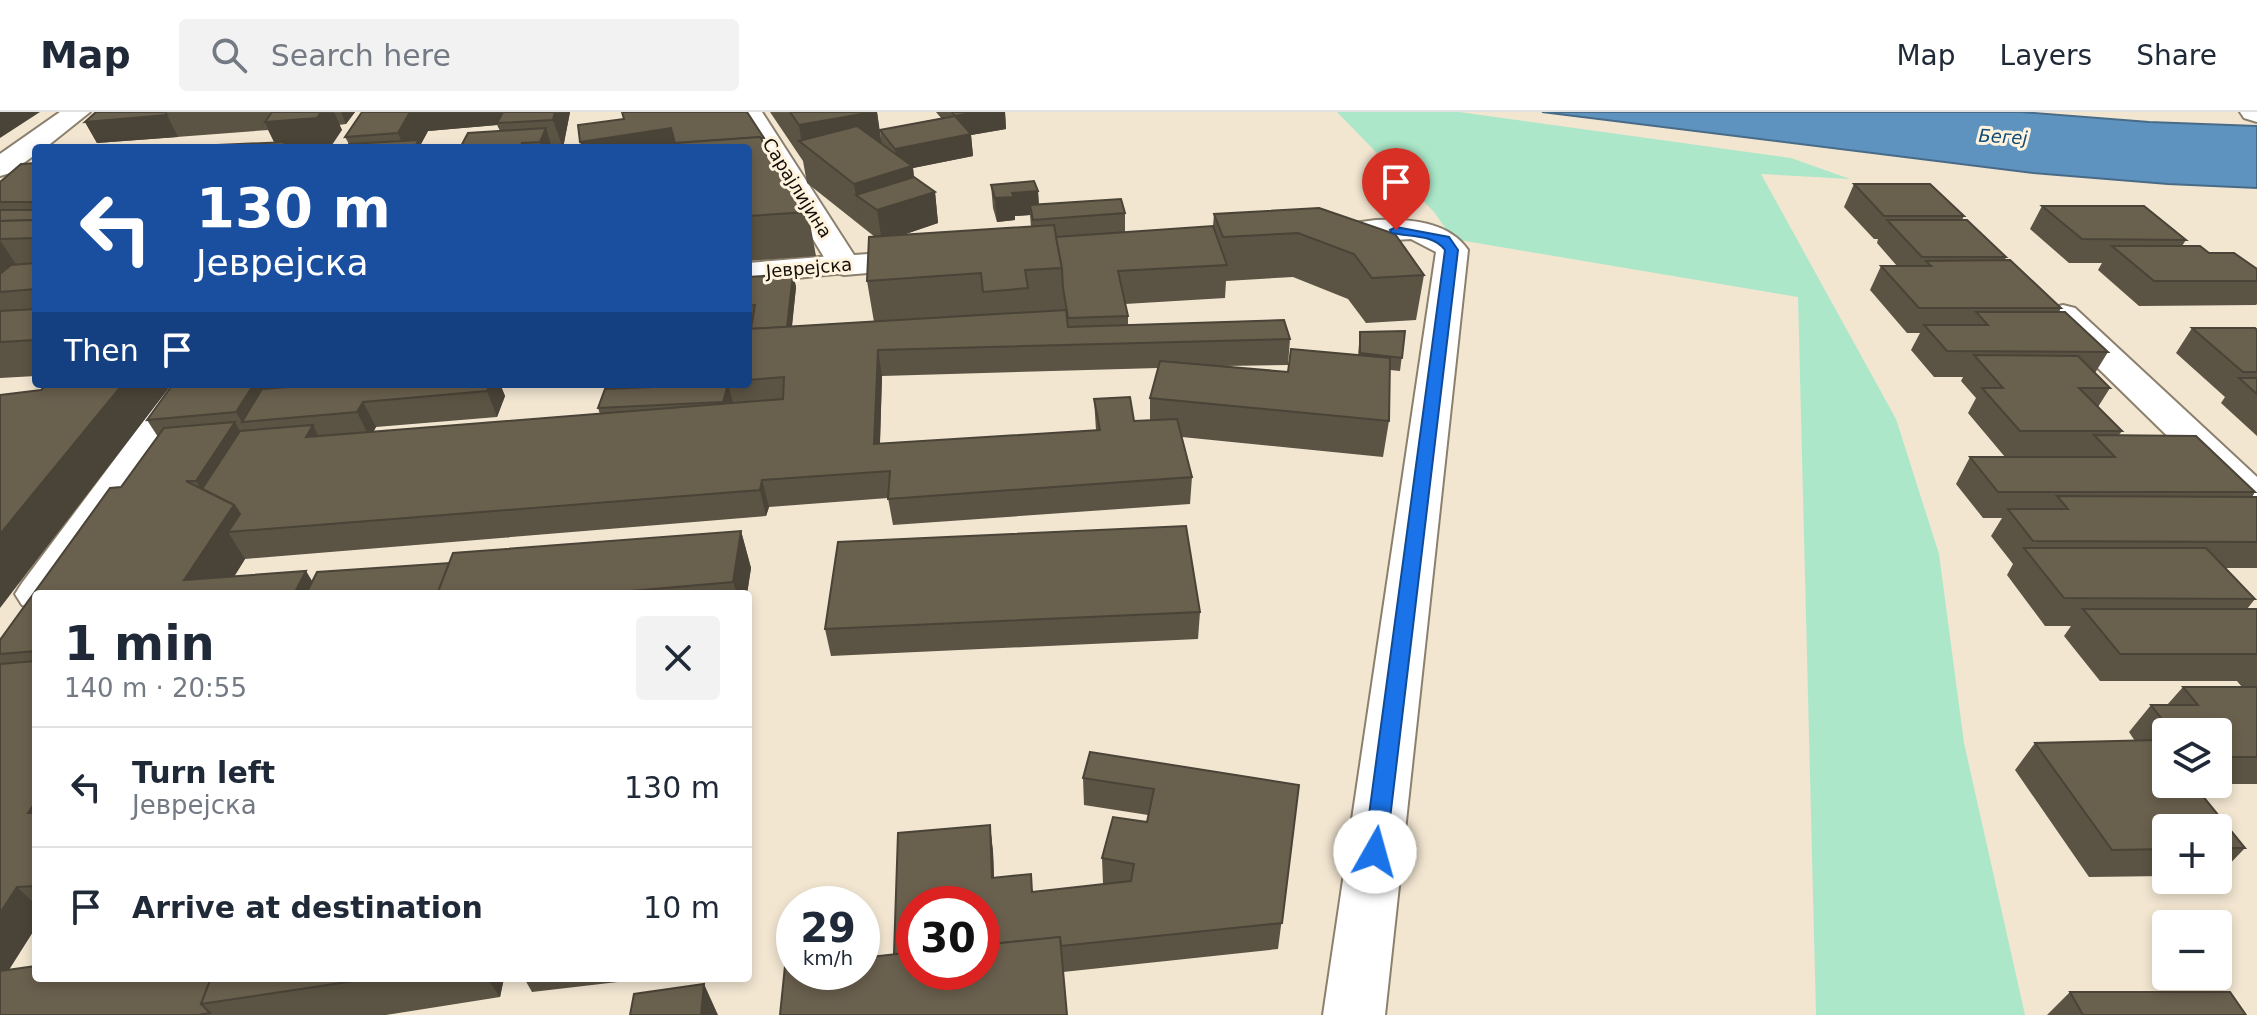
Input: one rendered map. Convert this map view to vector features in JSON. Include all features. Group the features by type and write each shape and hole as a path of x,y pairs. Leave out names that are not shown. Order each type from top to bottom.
{"street":[{"name":"Сарајлијина","path":"749,112 844,265"},
{"path":"32,144 69,118 107,122"},
{"path":"0,167 32,144"},
{"path":"1301,236 1413,231 1444,240 1452,250 1354,1015"},
{"name":"Јеврејска","path":"752,273 951,258"},
{"path":"2045,297 2257,500"},
{"path":"41,590 187,388"}],"green space":[{"path":"1337,112 1459,112 1791,158 1850,179 1761,174 1896,419 1939,554 1964,743 2025,1015 1816,1015 1798,297 1453,239 1434,212"}],"water":[{"name":"Бегеј","path":"1542,112 2021,112 2149,122 2257,126 2257,188 2033,173"}],"building":[{"path":"96,112 165,112 167,115 85,122"},
{"path":"272,112 321,112 317,118 265,122"},
{"path":"362,112 410,112 398,133 345,137"},
{"path":"503,112 555,112 553,120 497,123"},
{"path":"622,112 747,112 764,138 675,143 671,128 580,142 578,125 624,119"},
{"path":"790,112 873,112 799,125"},
{"path":"952,112 976,112 955,116"},
{"path":"955,116 971,134 895,149 880,130"},
{"path":"857,126 912,166 854,184 799,141"},
{"path":"546,128 540,142 522,144 462,144 468,133"},
{"path":"760,137 808,212 752,216 752,144 663,144"},
{"path":"419,140 416,144 349,144"},
{"path":"286,142 284,144 240,144"},
{"path":"32,163 32,202 0,202 0,182 21,164"},
{"path":"914,177 935,192 877,210 856,195"},
{"path":"1034,181 1038,191 1012,193 1014,197 995,198 991,185"},
{"path":"1854,184 1930,184 1964,216 1884,216"},
{"path":"1121,199 1125,213 1033,220 1030,205"},
{"path":"2042,206 2144,206 2186,240 2082,239"},
{"path":"1319,208 1395,234 1424,275 1372,278 1354,254 1298,233 1223,237 1214,214"},
{"path":"0,210 32,210 32,220 0,221"},
{"path":"32,220 32,238 0,239 0,221"},
{"path":"1887,220 1967,220 2006,257 1922,257"},
{"path":"1054,225 1062,268 1025,270 1028,288 983,292 981,273 867,281 869,237"},
{"path":"1213,226 1227,265 1118,271 1128,316 1068,318 1056,237"},
{"path":"2112,246 2200,246 2209,253 2234,253 2257,269 2257,281 2154,281"},
{"path":"2010,260 2061,308 1919,308 1881,266 1931,266 1926,261"},
{"path":"32,263 32,289 0,292 0,274 11,265"},
{"path":"793,274 787,327 752,329 755,305 752,305 752,277"},
{"path":"32,309 32,340 0,342 0,311"},
{"path":"1066,310 1068,327 1284,320 1290,339 878,350 874,444 1100,430 1094,399 1130,397 1134,421 1177,419 1192,477 888,499 890,471 762,480 760,490 228,532 240,514 234,505 202,489 240,431 313,425 306,437 783,399 784,377 752,380 752,329"},
{"path":"1976,312 2065,312 2108,352 1947,351 1924,325 1988,325"},
{"path":"2192,328 2255,328 2257,372 2243,372"},
{"path":"1405,331 1402,358 1360,353 1360,332"},
{"path":"1291,349 1390,358 1389,421 1150,398 1160,361 1288,372"},
{"path":"1974,355 2078,356 2110,388 2079,388 2122,431 2020,431 1982,388 2003,388"},
{"path":"2239,378 2257,378 2257,394"},
{"path":"120,388 0,534 0,395 41,390"},
{"path":"170,388 251,388 236,412 147,420"},
{"path":"488,388 487,391 363,402 357,412 242,422 262,389"},
{"path":"727,388 723,402 598,408 605,389"},
{"path":"235,422 196,481 186,481 234,505 184,580 306,571 296,590 36,590 110,488 121,487 164,428"},
{"path":"2094,435 2196,436 2255,492 1998,492 1970,457 2115,457"},
{"path":"2057,496 2257,497 2257,542 2033,541 2008,509 2068,509"},
{"path":"1186,526 1200,612 825,629 838,542"},
{"path":"741,531 733,582 642,590 439,590 453,553"},
{"path":"2024,548 2206,548 2255,599 2064,598"},
{"path":"449,563 439,590 308,590 317,572"},
{"path":"32,596 32,651 0,654 0,640"},
{"path":"2083,609 2257,609 2257,654 2120,654"},
{"path":"32,661 32,807 28,813 32,813 32,886 17,887 0,913 0,664"},
{"path":"2183,687 2257,687 2257,757 2232,757 2232,718 2161,718 2151,705 2198,705"},
{"path":"2152,740 2152,798 2204,798 2217,814 2152,814 2152,849 2112,850 2035,743"},
{"path":"1090,752 1299,785 1282,923 1061,946 1060,937 1000,943 1000,886 896,886 898,833 990,825 992,878 1031,874 1032,892 1131,881 1134,864 1102,858 1113,817 1147,822 1154,789 1083,778"},
{"path":"2232,832 2245,848 2232,848"},
{"path":"896,894 896,954 894,954"},
{"path":"1060,937 1067,1015 780,1015 783,990 880,990 880,956 896,954 896,990 1000,990 1000,943"},
{"path":"32,967 32,982 209,982 201,1004 210,1013 0,1015 0,971"},
{"path":"209,982 347,982 201,1004"},
{"path":"704,984 701,1015 630,1015 634,994"},
{"path":"2070,992 2230,992 2246,1015 2083,1015"}],"route":[{"path":"1375,852 1452,250 1444,240 1431,235 1396,230"}]}
